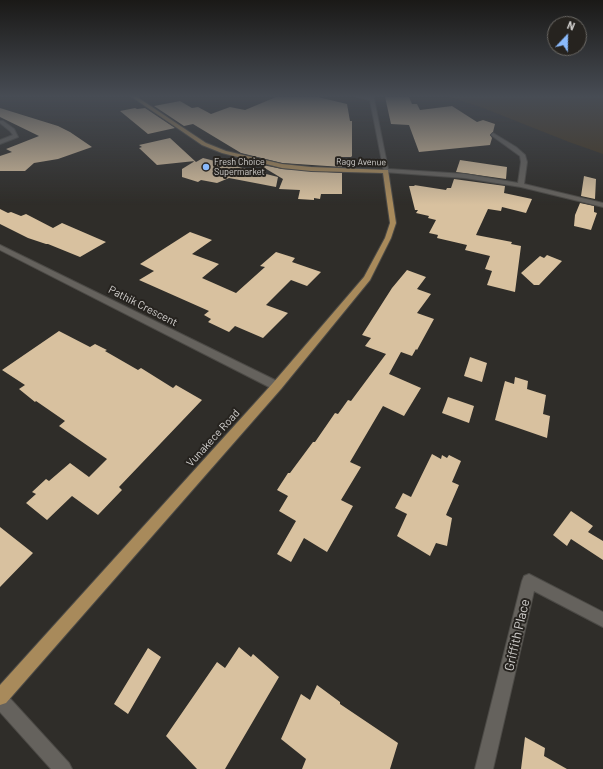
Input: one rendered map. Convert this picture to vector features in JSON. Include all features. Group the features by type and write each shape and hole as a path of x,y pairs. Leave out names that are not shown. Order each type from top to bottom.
{"main road":[{"name":"Ragg Avenue","path":"187,133 204,144 224,152 275,164 311,169 386,172"},
{"name":"Vunakece Road","path":"0,697 277,386 367,278 393,223 386,172"}],"street":[{"path":"0,142 16,136 14,133"},
{"path":"379,133 386,172"},
{"path":"494,134 522,155 524,162 521,185"},
{"name":"Ragg Avenue","path":"386,172 465,176 521,185 603,205"},
{"name":"Pathik Crescent","path":"0,247 277,386"},
{"name":"Griffith Place","path":"484,769 529,581 603,620"},
{"path":"0,700 62,769"}],"shaded area":[{"path":"546,133 603,133 603,154"}],"building":[{"path":"33,133 71,133 92,147 58,159 34,163 25,171 0,171 0,156 12,152 6,149 39,136"},
{"path":"208,133 352,133 352,156 342,157 342,167 282,163 241,153"},
{"path":"412,133 492,133 490,135 492,138 490,145 419,152"},
{"path":"170,138 195,161 157,165 139,148 142,147 139,145"},
{"path":"203,158 278,177 276,187 229,178 217,183 201,180 198,182 182,177 182,169 195,161 196,162"},
{"path":"460,160 507,167 506,179 456,172"},
{"path":"258,164 282,169 342,173 342,194 321,194 320,199 314,198 314,200 298,199 300,190 279,189 283,179"},
{"path":"584,176 596,179 595,199 581,196"},
{"path":"454,179 505,186 504,193 532,199 526,213 502,207 501,211 488,209 476,235 512,242 511,244 521,246 515,292 487,285 492,271 485,269 490,256 465,250 467,245 437,238 438,235 429,233 436,220 428,218 429,216 416,213 418,210 415,210 409,186 415,186 414,185 446,190 447,188 451,188"},
{"path":"580,203 594,206 594,212 597,213 591,230 574,226 575,215"},
{"path":"0,209 8,213 11,212 21,216 26,214 53,228 62,223 106,242 80,257 48,244 28,238 0,224"},
{"path":"190,232 212,240 192,254 219,264 202,278 236,293 265,267 260,266 276,252 295,258 292,262 321,272 307,286 291,280 266,305 288,313 263,338 235,326 229,332 208,322 211,319 204,315 209,311 139,280 154,271 140,264"},
{"path":"547,255 562,261 539,285 534,285 521,273 540,256 544,258"},
{"path":"407,270 426,277 417,289 431,294 417,313 434,319 417,350 416,349 412,356 401,352 389,374 421,388 404,416 383,406 350,462 361,467 341,500 353,506 327,552 304,538 291,562 277,554 296,521 279,511 288,496 277,490 288,473 290,473 313,442 315,442 335,413 338,414 348,400 351,401 386,354 365,346 371,338 362,335 392,288"},
{"path":"59,331 90,347 95,344 138,370 141,368 173,388 176,385 202,400 119,487 122,490 98,515 72,496 47,520 26,503 36,494 32,492 46,479 49,481 70,463 89,477 107,459 59,426 65,421 36,401 35,402 19,389 25,385 2,370"},
{"path":"470,357 487,363 482,382 464,376"},
{"path":"515,377 528,381 527,389 546,395 543,414 550,416 547,438 495,420 505,381 514,384"},
{"path":"448,397 474,406 469,423 442,413"},
{"path":"432,454 441,459 442,455 447,458 449,455 461,461 452,482 459,485 446,515 452,518 447,546 436,543 430,556 397,536 407,514 395,508 403,493 411,497"},
{"path":"571,511 593,526 588,532 603,541 603,560 571,539 567,546 553,535"},
{"path":"0,527 33,553 0,587"},
{"path":"239,647 251,657 253,654 279,677 225,769 197,769 166,736 217,662 225,668"},
{"path":"148,648 161,657 128,714 114,704"},
{"path":"317,685 340,702 340,704 398,743 390,769 302,769 306,759 281,739 301,694 310,700"},
{"path":"525,737 545,748 544,756 567,769 521,769"}],"place":[{"name":"Fresh Choice Supermarket","path":"206,167"}]}
